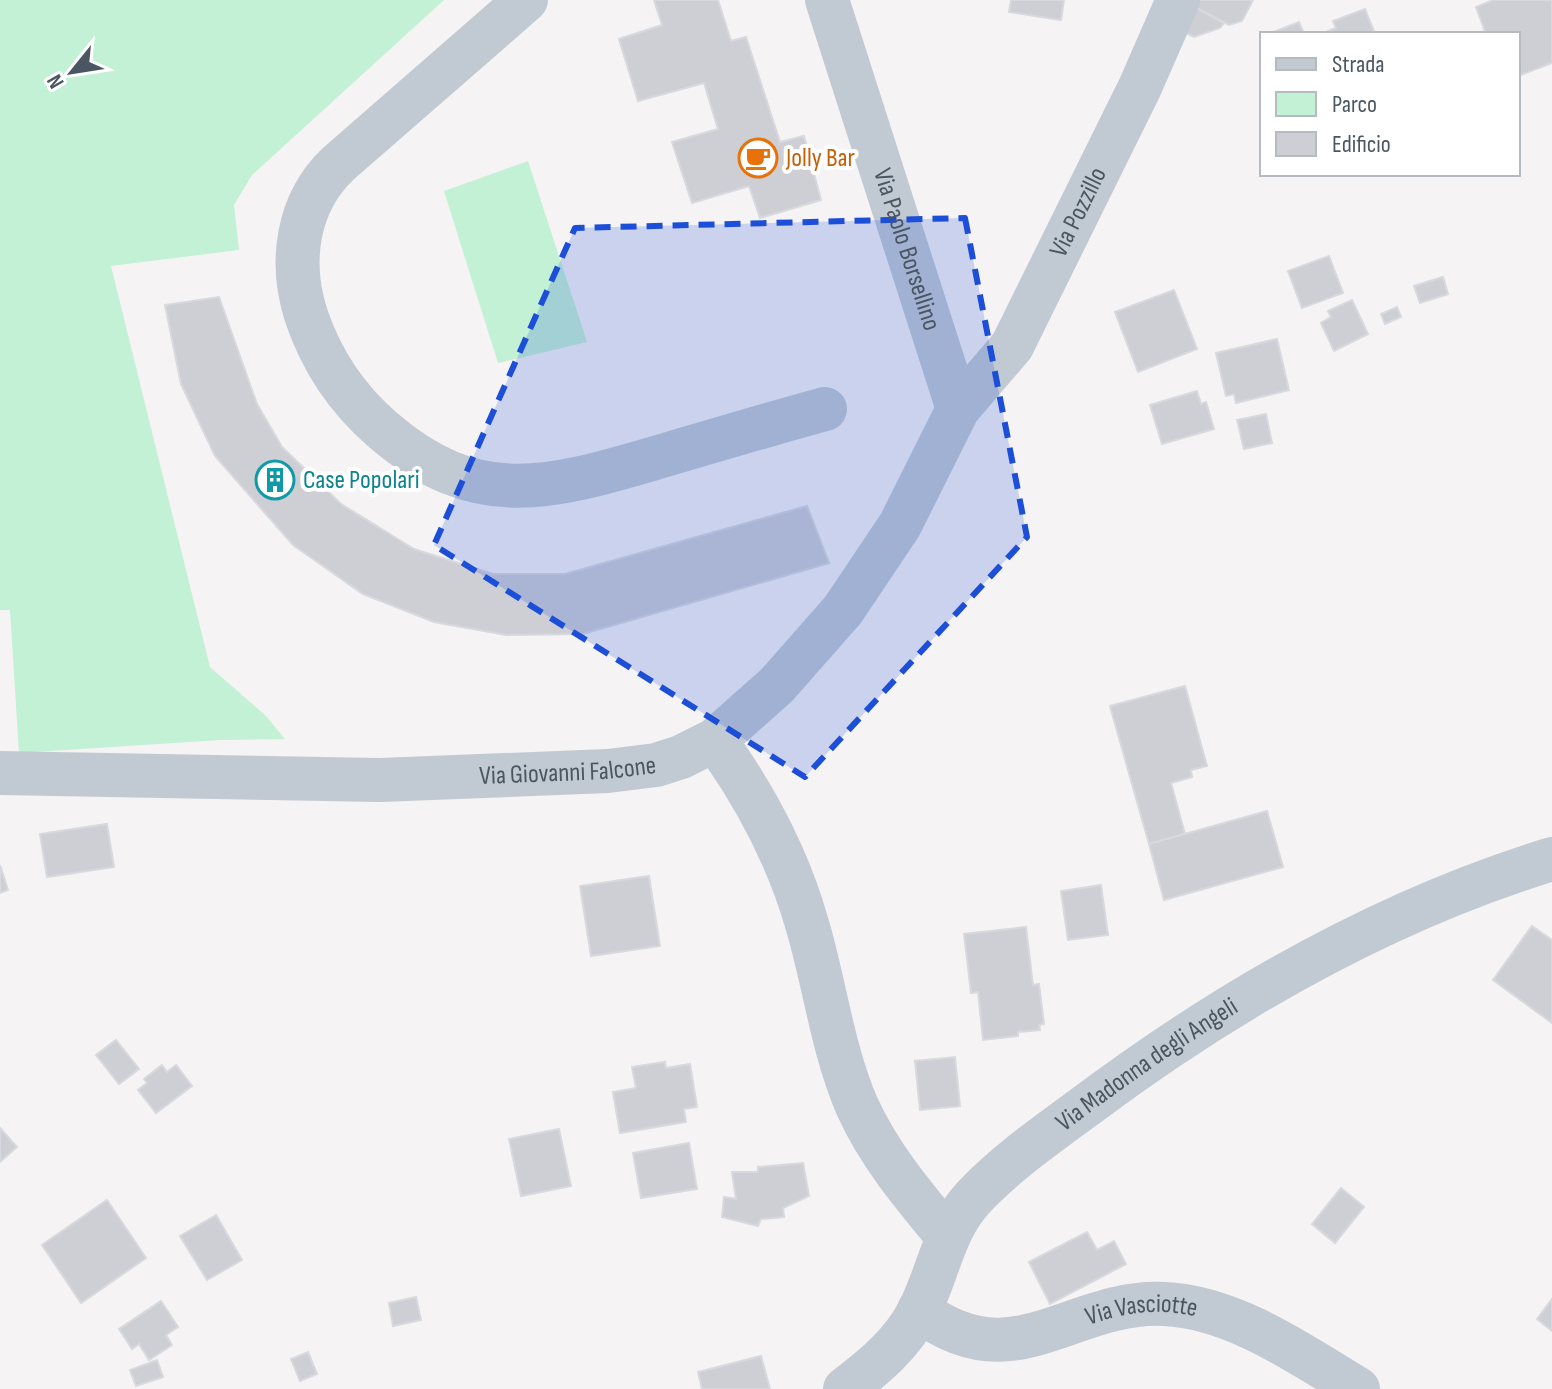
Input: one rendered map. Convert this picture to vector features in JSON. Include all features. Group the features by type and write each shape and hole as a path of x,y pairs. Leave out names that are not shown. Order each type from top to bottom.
{"street":[{"path":"526,0 338,164 318,185 306,209 298,243 303,305 318,345 342,387 365,414 418,457 462,478 511,487 548,486 590,477 825,409"},
{"name":"Via Paolo Borsellino","path":"827,0 958,409"},
{"name":"Via Pozzillo","path":"958,409 995,369 1026,321 1140,87 1178,0"},
{"name":"Via Giovanni Falcone","path":"0,773 380,780 608,771 656,765 681,757 715,740 777,685 843,610 926,479 958,409"},
{"path":"715,740 755,800 789,870 811,936 843,1069 861,1115 893,1169 947,1236"},
{"name":"Via Madonna degli Angeli","path":"845,1389 896,1345 919,1310 947,1236 965,1207 997,1176 1097,1097 1218,1013 1387,922 1543,872"},
{"name":"Via Vasciotte","path":"919,1310 956,1333 999,1341 1128,1308 1181,1305 1208,1311 1245,1326 1358,1389"}],"highlighted area":[{"path":"965,218 1027,537 805,777 434,545 575,228"}],"green space":[{"path":"0,0 444,0 252,175 234,205 239,250 111,266 210,667 266,716 285,739 220,740 19,753 10,610 0,610"},
{"path":"528,161 587,342 498,363 444,191"}],"building":[{"path":"654,0 718,0 731,41 746,37 780,142 804,136 821,200 760,218 749,186 692,203 672,142 718,129 704,83 638,101 619,39 662,25"},
{"path":"1011,0 1064,0 1061,20 1009,12"},
{"path":"1196,0 1253,0 1242,21 1229,25 1193,6"},
{"path":"1493,0 1552,0 1552,63 1520,75 1520,32 1485,32 1476,7"},
{"path":"1193,6 1224,23 1220,28 1194,37 1173,26"},
{"path":"1365,9 1374,32 1326,32 1336,28 1333,21"},
{"path":"1299,22 1303,32 1274,32"},
{"path":"1329,256 1343,293 1302,308 1288,271"},
{"path":"1443,277 1448,294 1420,303 1414,286"},
{"path":"1174,290 1197,349 1138,372 1115,312"},
{"name":"Case Popolari","path":"219,297 257,404 282,447 341,504 414,549 493,574 565,574 807,506 829,563 583,634 506,635 434,622 363,594 293,545 215,456 181,384 165,305"},
{"path":"1352,300 1368,334 1334,351 1321,323 1331,317 1328,311"},
{"path":"1397,307 1401,317 1385,324 1381,314"},
{"path":"1277,339 1289,390 1236,403 1234,394 1226,396 1216,353"},
{"path":"1197,391 1201,404 1206,402 1214,429 1162,444 1150,405"},
{"path":"1266,414 1272,443 1244,449 1237,420"},
{"path":"1185,686 1207,766 1191,770 1192,777 1171,783 1185,834 1149,844 1110,706"},
{"path":"1267,811 1283,867 1164,900 1149,844"},
{"path":"107,824 114,867 47,877 40,834"},
{"path":"0,865 8,890 0,893"},
{"path":"649,876 660,946 591,956 580,886"},
{"path":"1101,885 1108,935 1068,940 1061,891"},
{"path":"1532,926 1552,940 1552,1023 1493,980"},
{"path":"1026,927 1033,985 1039,984 1044,1024 1039,1025 1040,1030 1018,1032 1018,1036 983,1040 978,992 971,993 964,934"},
{"path":"116,1040 139,1069 119,1084 96,1055"},
{"path":"955,1057 960,1106 920,1110 915,1061"},
{"path":"665,1062 666,1068 690,1064 697,1107 684,1109 686,1122 620,1133 613,1092 636,1088 632,1067"},
{"path":"162,1065 167,1072 176,1065 192,1086 156,1113 138,1090 147,1083 144,1079"},
{"path":"0,1128 17,1147 0,1162"},
{"path":"559,1129 571,1186 521,1196 509,1139"},
{"path":"689,1143 697,1189 641,1198 633,1153"},
{"path":"803,1163 809,1196 783,1208 784,1217 761,1219 758,1226 722,1217 724,1197 736,1199 732,1172 758,1172 758,1167"},
{"path":"1341,1188 1364,1207 1335,1243 1312,1224"},
{"path":"107,1200 146,1258 81,1303 42,1245"},
{"path":"216,1215 242,1260 207,1280 180,1236"},
{"path":"1087,1232 1097,1250 1114,1241 1126,1264 1050,1304 1029,1262"},
{"path":"416,1297 421,1320 393,1326 389,1303"},
{"path":"1552,1299 1552,1331 1537,1319"},
{"path":"161,1301 178,1327 166,1335 172,1345 149,1360 139,1344 132,1349 119,1329"},
{"path":"308,1352 317,1374 300,1381 291,1359"},
{"path":"761,1356 770,1389 702,1389 698,1372"},
{"path":"157,1360 163,1377 136,1386 130,1370"}],"place":[{"name":"Jolly Bar","path":"758,158"},
{"name":"Case Popolari","path":"275,480"}]}
